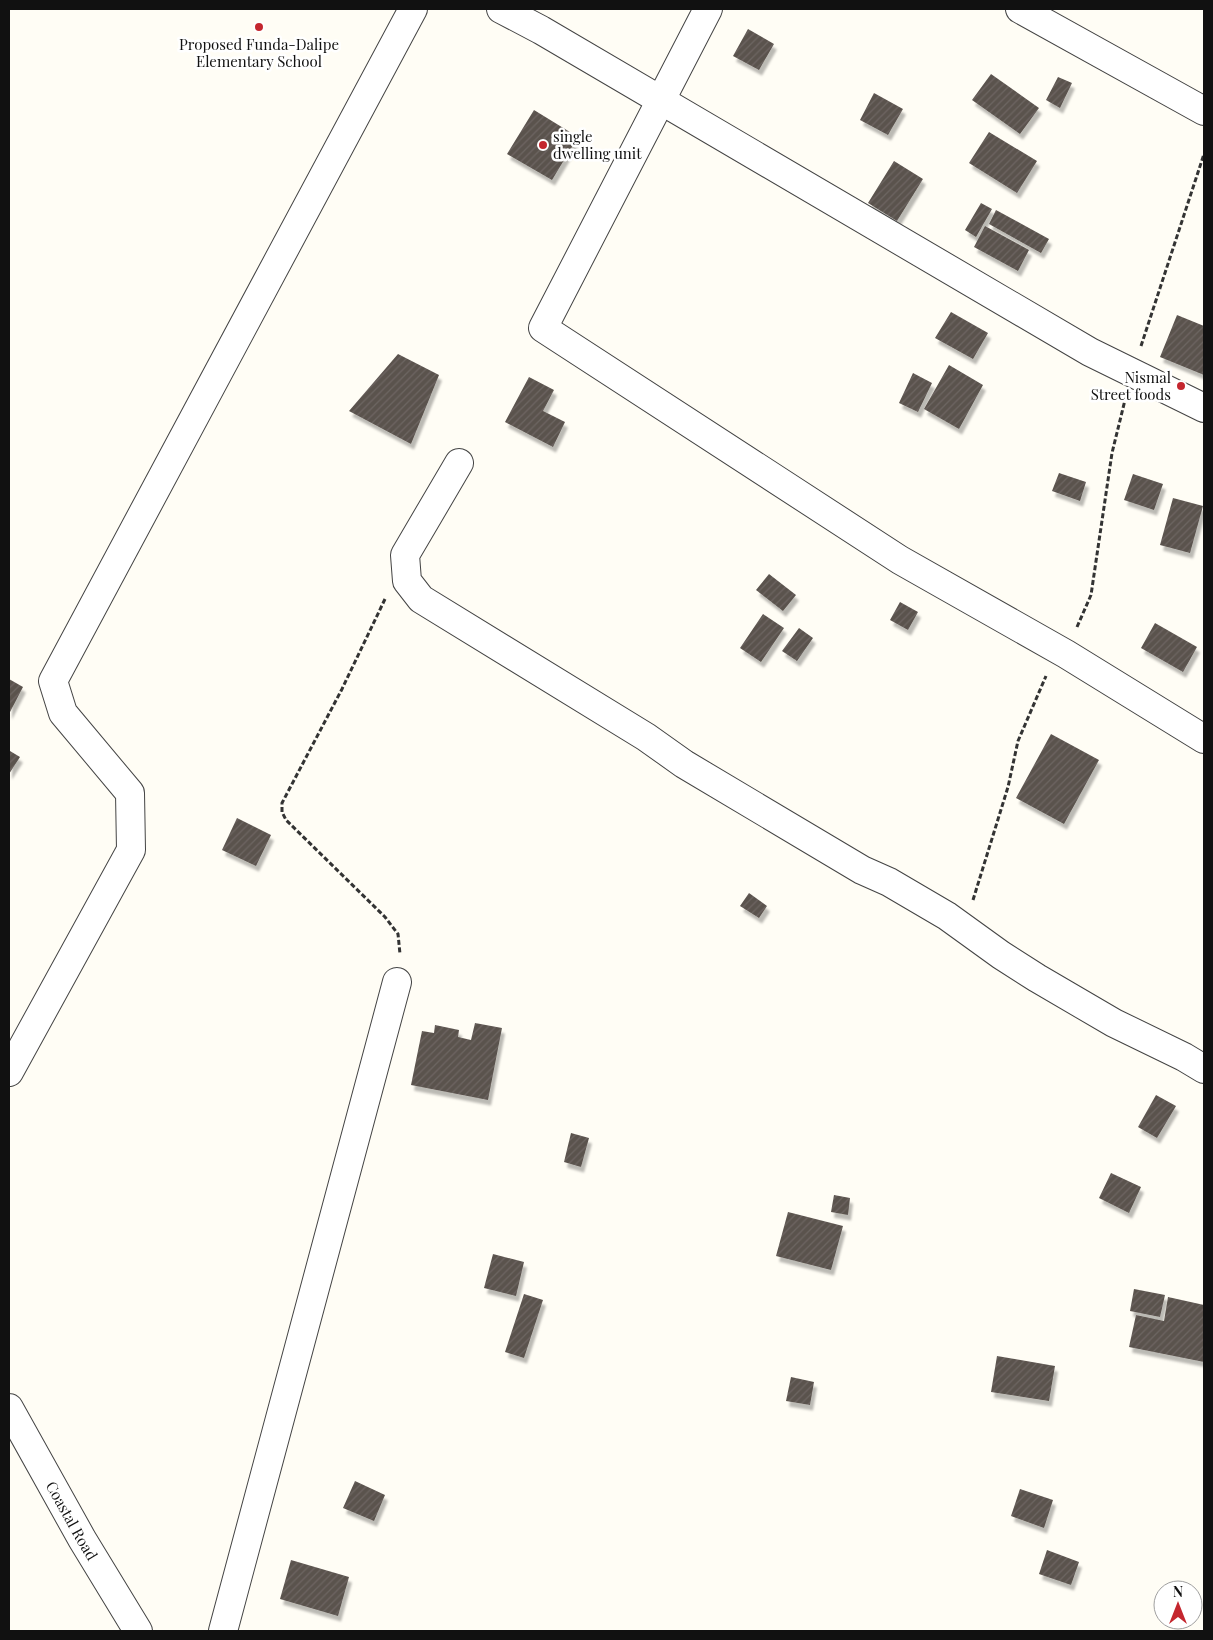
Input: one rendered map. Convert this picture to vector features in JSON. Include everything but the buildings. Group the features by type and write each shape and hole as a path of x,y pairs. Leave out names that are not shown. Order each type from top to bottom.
{"street":[{"path":"9,1072 131,850 130,793 63,712 53,682 413,9"},
{"path":"501,9 660,99 1090,352 1204,408"},
{"path":"708,9 543,328 900,560 1066,654 1204,739"},
{"path":"1020,9 1204,110"},
{"path":"460,463 405,555 407,581 421,600 646,737 684,764 862,870 889,882 947,916 1001,955 1045,983 1204,1069"},
{"path":"223,1631 397,982"},
{"name":"Coastal Road","path":"9,1408 82,1539 138,1631"}],"path":[{"path":"964,928 1008,787 1018,741 1044,678 1066,654 1091,595 1112,454 1132,372 1204,154"},
{"path":"397,982 400,950 398,934 385,917 286,820 282,812 282,803 342,689 405,555"}],"place":[{"name":"Proposed Funda-Dalipe Elementary School","path":"259,27"},
{"name":"single dwelling unit","path":"543,145"},
{"name":"Nismal Street foods","path":"1181,386"}]}
